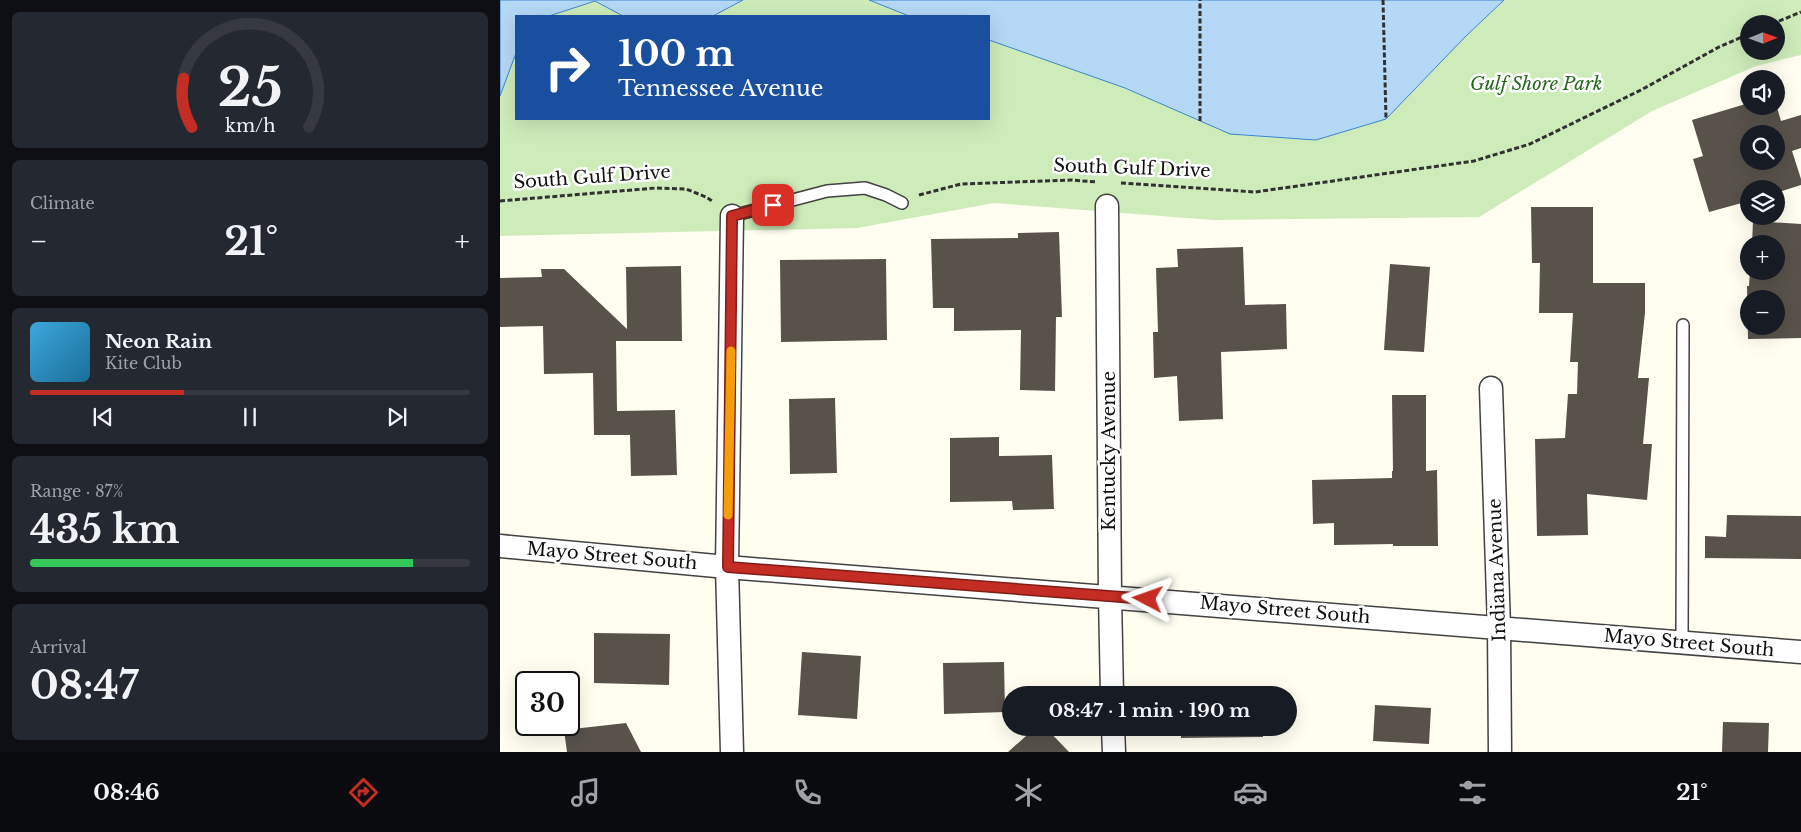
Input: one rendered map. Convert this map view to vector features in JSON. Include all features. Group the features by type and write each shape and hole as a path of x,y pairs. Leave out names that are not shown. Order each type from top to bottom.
{"street":[{"name":"Kentucky Avenue","path":"1107,206 1112,686"},
{"path":"732,216 728,567 732,752"},
{"name":"Indiana Avenue","path":"1491,388 1499,627 1500,752"},
{"name":"Mayo Street South","path":"500,546 728,567 1801,652"},
{"path":"1113,736 1114,752"}],"lane":[{"path":"732,216 827,191 865,188 902,203"},
{"path":"1682,642 1683,325"}],"path":[{"path":"1200,0 1200,121"},
{"path":"1383,0 1386,118"},
{"path":"1785,19 1801,12"},
{"name":"South Gulf Drive","path":"1120,183 1255,192 1474,161 1530,144 1641,90 1719,46 1740,38"},
{"name":"South Gulf Drive","path":"902,203 920,194 961,184 1071,180 1101,182"},
{"name":"South Gulf Drive","path":"500,201 656,188 686,189 706,197 732,216"}],"green space":[{"path":"743,0 869,0 906,15 715,15"},
{"name":"Gulf Shore Park","path":"1504,0 1801,0 1801,55 1785,59 1785,15 1740,15 1740,60 1781,60 1747,70 1740,70 1740,73 1652,111 1479,217 1213,220 994,203 857,228 500,236 500,96 515,56 515,120 990,120 990,40 1125,88 1230,134 1465,37"},
{"path":"595,1 621,15 552,15"}],"water":[{"path":"500,0 743,0 715,15 621,15 595,1 552,15 515,15 515,56 500,96"},
{"path":"869,0 1504,0 1465,37 1386,119 1316,140 1230,134 1125,88 990,40 990,15 906,15"}],"building":[{"path":"1740,106 1740,115 1779,115 1781,121 1801,115 1801,148 1792,151 1801,179 1801,185 1785,190 1785,180 1740,180 1740,203 1709,212 1693,159 1703,156 1692,120"},
{"path":"1531,207 1593,207 1593,283 1645,283 1645,313 1638,378 1649,378 1643,444 1652,444 1647,500 1587,494 1588,535 1537,536 1535,439 1565,438 1568,394 1577,394 1578,362 1570,362 1573,313 1539,313 1540,263 1532,263"},
{"path":"1801,224 1801,338 1748,339 1748,335 1785,335 1785,290 1747,290 1747,286 1749,286 1749,280 1785,280 1785,235 1752,235 1753,225"},
{"path":"1059,232 1062,317 1056,317 1055,391 1020,390 1021,330 954,331 954,308 933,308 931,239 1018,238 1018,233"},
{"path":"1243,247 1245,305 1286,304 1287,349 1221,352 1223,419 1179,421 1177,376 1154,378 1153,332 1158,332 1156,268 1178,267 1177,249"},
{"path":"886,259 887,340 781,342 780,260"},
{"path":"1390,264 1430,267 1424,352 1384,350"},
{"path":"681,266 682,341 616,341 617,411 675,410 677,475 631,476 630,435 594,435 593,373 544,374 543,326 500,327 500,278 542,277 541,269 564,269 627,329 626,267"},
{"path":"1392,395 1426,395 1426,471 1437,470 1438,546 1393,546 1393,544 1334,545 1334,523 1313,524 1312,480 1392,478"},
{"path":"835,398 837,473 790,474 789,399"},
{"path":"999,437 999,456 1052,455 1054,509 1013,510 1012,501 950,502 950,438"},
{"path":"1727,515 1801,516 1801,559 1705,558 1705,536 1726,537"},
{"path":"594,633 670,634 669,685 594,683"},
{"path":"802,652 861,656 857,719 798,715"},
{"path":"1004,662 1002,712 944,714 943,663"},
{"path":"1375,705 1431,708 1429,744 1373,741"},
{"path":"1723,722 1769,723 1768,752 1722,752"},
{"path":"626,723 641,752 567,752 565,736 580,736 580,728"},
{"path":"1026,736 1054,736 1069,752 1008,752"},
{"path":"1181,736 1263,736 1263,737 1181,738"}],"slow traffic":[{"path":"728,515 731,351"}],"route":[{"path":"773,205 732,216 728,567 1148,599"}]}
